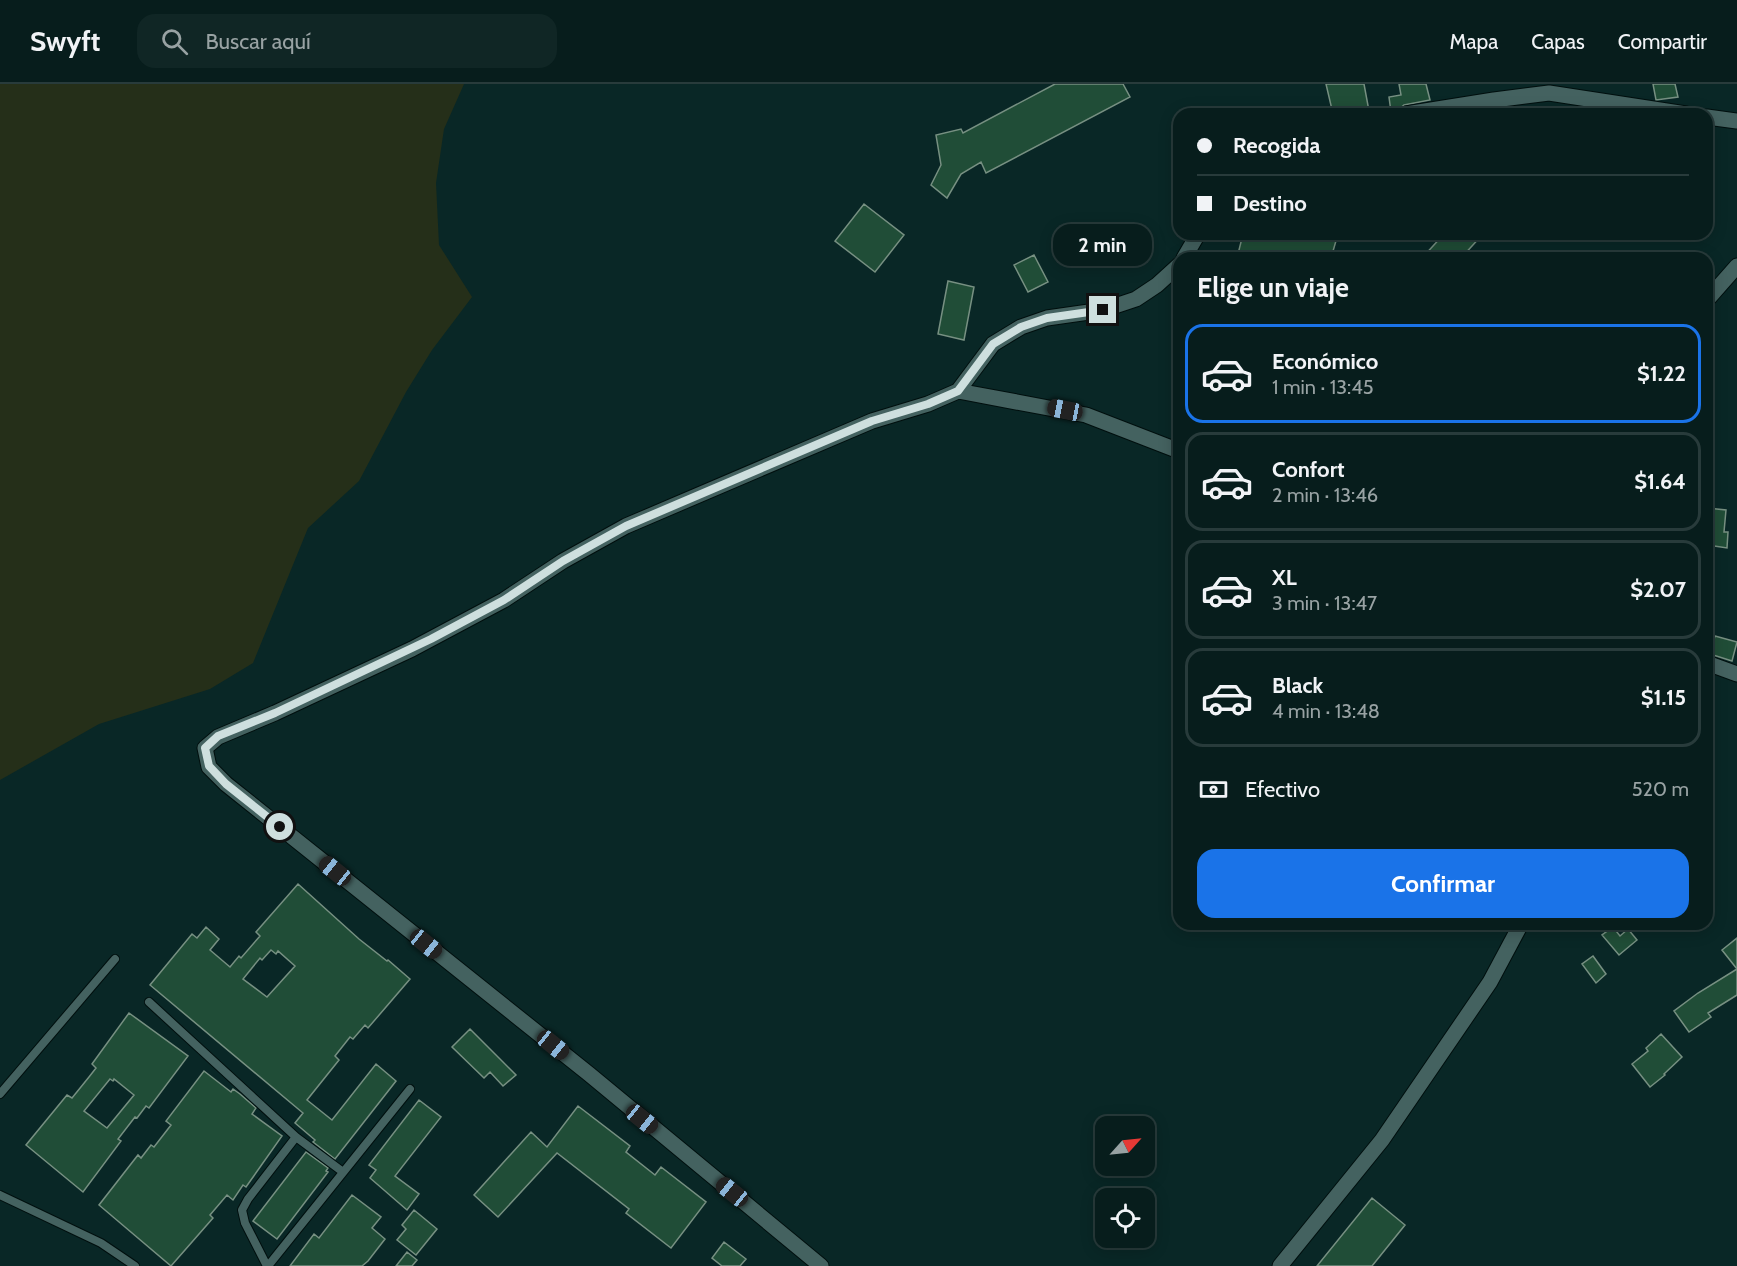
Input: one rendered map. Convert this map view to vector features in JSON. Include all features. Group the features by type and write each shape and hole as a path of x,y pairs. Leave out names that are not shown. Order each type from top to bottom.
{"street":[{"path":"1444,108 1549,93 1647,108"},
{"path":"1713,118 1737,121"},
{"path":"1713,293 1737,266"},
{"path":"821,1266 589,1074 226,784 209,766 205,748 218,736 275,713 402,654 464,622 504,600 563,561 626,526 872,421 928,404 958,391 993,344 1021,327 1047,318 1103,310 1136,299 1173,270"},
{"path":"958,391 1086,415 1173,449"},
{"path":"1713,665 1737,674"},
{"path":"1280,1266 1382,1140 1490,982 1518,930"}],"lane":[{"path":"0,1094 115,959"},
{"path":"150,1002 296,1137 343,1172"},
{"path":"296,1137 242,1210 245,1223 268,1266 410,1089"},
{"path":"0,1195 102,1243 135,1266"}],"green space":[{"path":"0,84 464,84 444,129 436,183 439,245 472,297 432,350 406,392 359,481 308,528 253,663 210,689 99,724 0,780"}],"building":[{"path":"1055,84 1123,84 1130,97 986,173 981,162 961,174 947,198 931,185 941,165 936,135 961,129 963,133"},
{"path":"1326,84 1364,84 1368,108 1332,108"},
{"path":"1399,84 1426,84 1430,100 1404,105 1400,108 1390,108 1389,97 1401,95"},
{"path":"1653,84 1675,84 1678,97 1656,100"},
{"path":"864,204 904,235 875,272 835,241"},
{"path":"1242,240 1336,240 1333,252 1238,252"},
{"path":"1438,240 1478,240 1466,252 1428,252"},
{"path":"1034,255 1048,282 1028,292 1014,265"},
{"path":"948,281 974,287 964,340 938,334"},
{"path":"1713,509 1726,510 1724,532 1728,532 1727,548 1713,546"},
{"path":"1715,636 1737,642 1732,661 1713,655"},
{"path":"298,884 359,939 410,979 368,1028 365,1025 353,1039 350,1037 335,1056 339,1060 307,1100 332,1120 376,1064 396,1081 335,1159 313,1142 315,1140 295,1123 303,1113 150,985 192,934 197,938 206,927 219,939 210,950 230,967 260,936 256,932","holes":["271,950 276,954 278,951 295,966 267,997 243,979 260,958 262,960"]},
{"path":"1609,930 1615,930 1620,936 1629,930 1637,940 1619,955 1602,935"},
{"path":"1737,938 1737,969 1722,950"},
{"path":"1593,956 1606,974 1596,983 1582,964"},
{"path":"1737,969 1737,995 1708,1013 1711,1017 1689,1032 1674,1011"},
{"path":"129,1013 188,1056 149,1108 146,1106 137,1118 135,1117 118,1139 121,1141 83,1192 26,1145 67,1095 72,1098 96,1068 92,1064","holes":["110,1079 113,1081 114,1079 134,1095 107,1128 84,1111"]},
{"path":"470,1029 516,1075 503,1086 490,1072 484,1078 452,1047"},
{"path":"1661,1034 1682,1057 1650,1087 1632,1064 1648,1051 1646,1048"},
{"path":"204,1071 231,1092 233,1089 240,1094 256,1108 252,1114 282,1136 246,1187 243,1185 233,1200 227,1195 210,1215 213,1218 171,1266 99,1205 138,1155 141,1158 151,1145 154,1147 171,1125 166,1121"},
{"path":"419,1100 441,1117 395,1176 419,1194 407,1210 370,1178 376,1170 369,1165"},
{"path":"578,1106 630,1146 626,1152 655,1175 661,1167 706,1202 671,1248 626,1213 629,1209 557,1153 498,1217 474,1195 531,1132 547,1147"},
{"path":"306,1152 328,1168 326,1171 328,1172 277,1239 253,1221"},
{"path":"352,1195 381,1217 372,1228 385,1239 368,1261 362,1266 290,1266 314,1234 319,1238"},
{"path":"1372,1198 1405,1225 1372,1266 1317,1266"},
{"path":"414,1210 437,1229 416,1255 397,1240 406,1229 402,1225"},
{"path":"724,1242 746,1259 740,1266 722,1266 712,1258"},
{"path":"407,1252 417,1260 412,1266 396,1266"}],"route":[{"path":"280,827 226,784 209,766 205,748 218,736 275,713 412,649 504,600 563,561 626,526 872,421 928,404 958,391 993,344 1021,327 1047,318 1103,310"}]}
